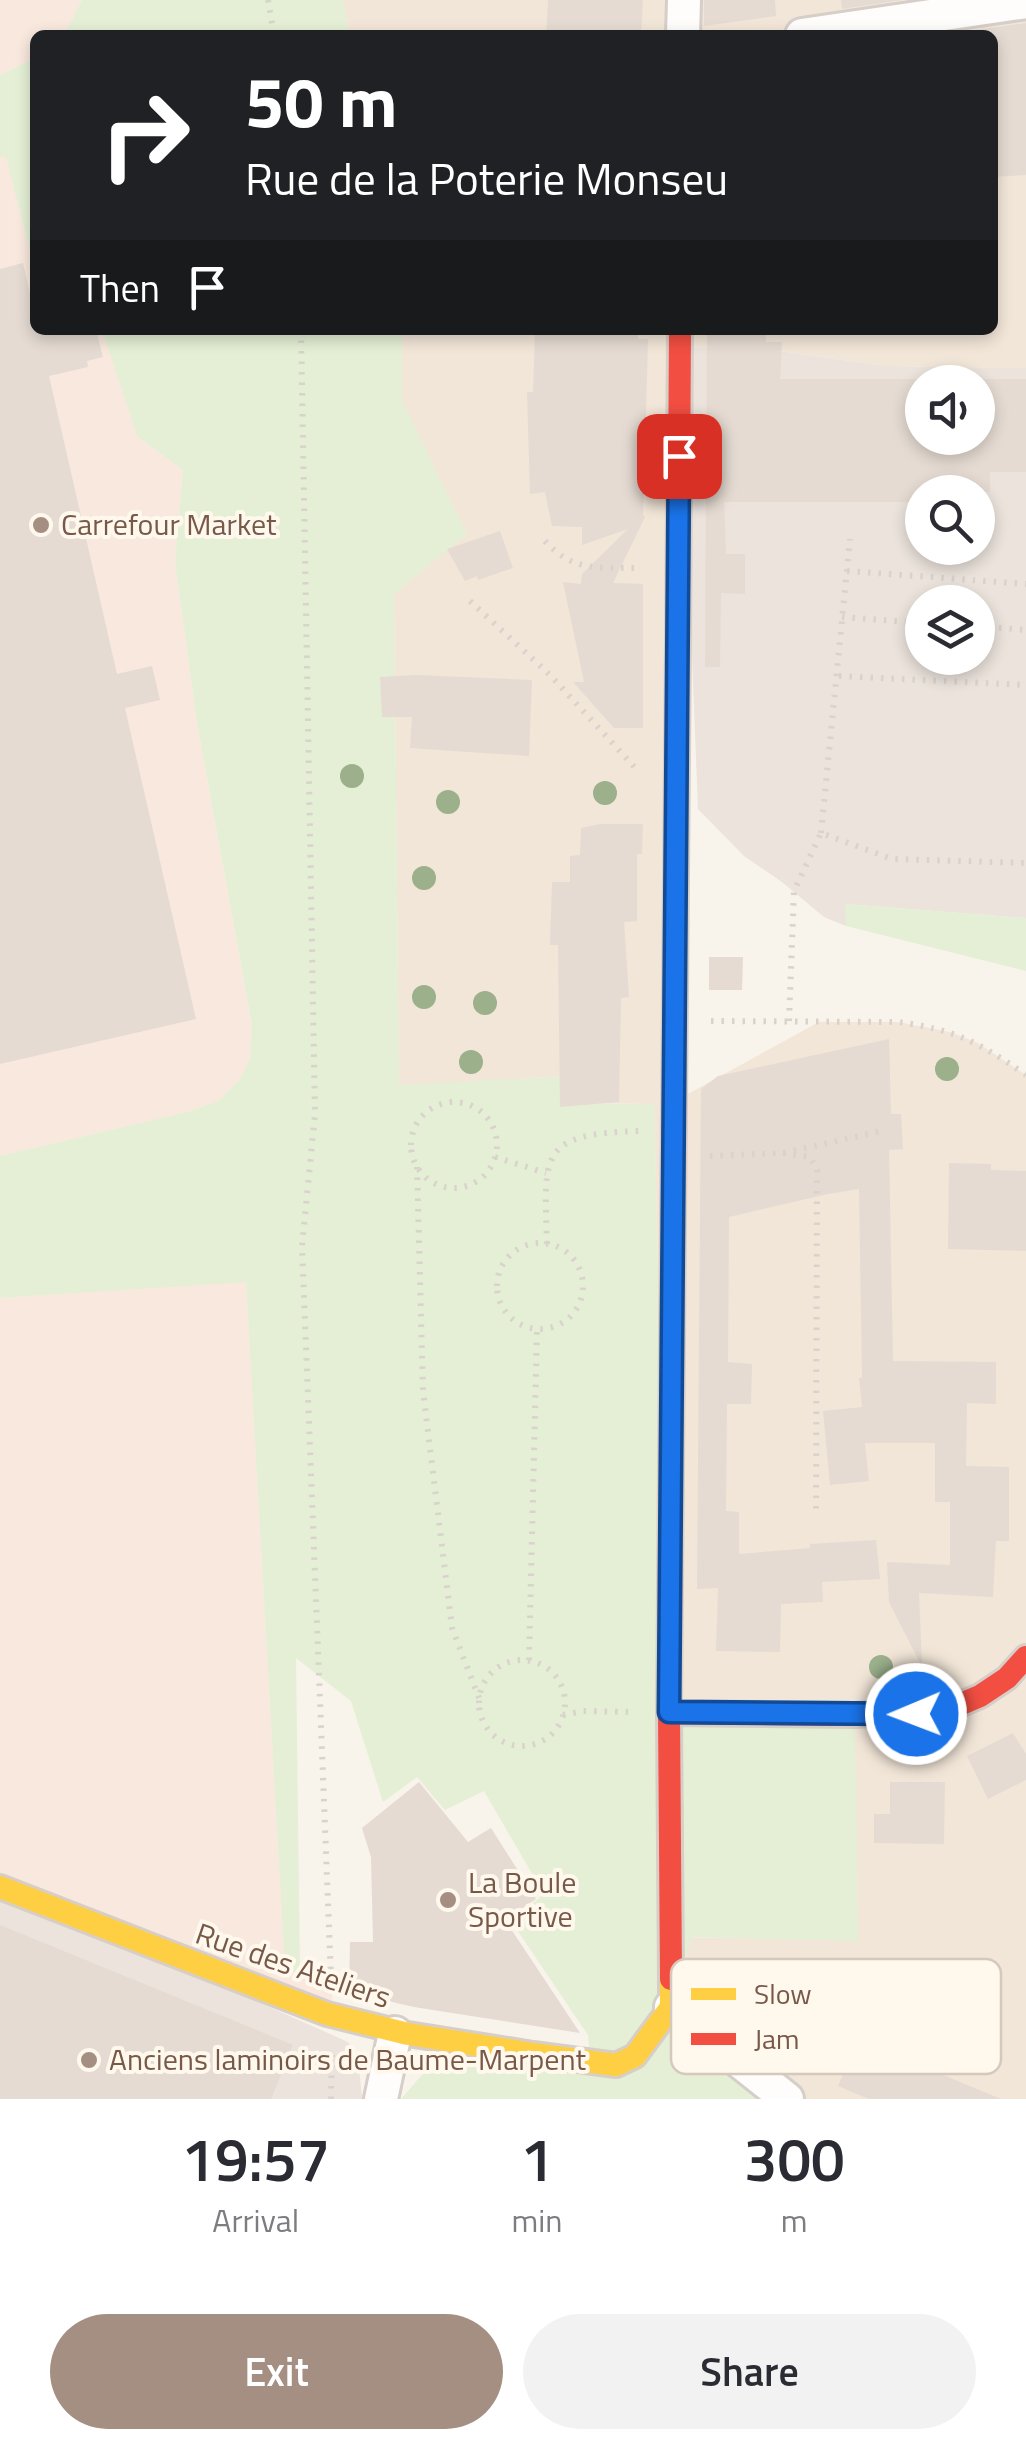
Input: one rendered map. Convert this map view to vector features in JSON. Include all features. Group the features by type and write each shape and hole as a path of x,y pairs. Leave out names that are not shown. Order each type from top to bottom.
{"street":[{"path":"683,30 684,0"},
{"path":"836,30 1026,2"},
{"path":"671,2007 669,1712 680,335"},
{"path":"669,1712 856,1715 947,1710 980,1696 1007,1678 1026,1658"},
{"name":"Rue des Ateliers","path":"0,1887 333,2018 396,2033 616,2065 634,2056 671,2007"},
{"path":"381,2099 396,2033"},
{"path":"755,2074 787,2099"}],"path":[{"path":"268,0 273,30"},
{"path":"302,335 315,1095 302,1264 333,2018"},
{"path":"789,1022 794,891 821,834 850,539"},
{"path":"545,541 556,554 580,566 678,569"},
{"path":"847,571 1026,584"},
{"path":"470,601 552,676 637,770 649,777 676,778"},
{"path":"842,617 905,621"},
{"path":"995,627 1026,630"},
{"path":"839,676 1026,685"},
{"path":"821,834 892,859 1026,863"},
{"path":"674,1020 898,1022 978,1042 1026,1074"},
{"path":"417,1168 437,1185 465,1187 478,1181 495,1158 494,1129 486,1116 474,1107 446,1102 422,1115 411,1140 417,1168 423,1391 452,1628 479,1698 484,1725 493,1736 519,1746 546,1738 563,1715 565,1700 554,1674 529,1660 501,1665 482,1684 479,1698"},
{"path":"547,1244 546,1174 559,1146 596,1132 673,1130"},
{"path":"674,1158 783,1153 881,1130"},
{"path":"783,1153 810,1157 817,1170 816,1515"},
{"path":"495,1158 546,1174"},
{"path":"533,1243 547,1244 572,1257 584,1284 576,1312 565,1322 537,1330 512,1319 503,1308 498,1281 501,1268 520,1248 533,1243"},
{"path":"529,1660 537,1330"},
{"path":"563,1715 582,1711 669,1712"}],"shaded area":[{"path":"0,0 82,0 67,30 30,30 30,60 0,75"},
{"path":"343,0 1026,0 1026,368 884,366 779,351 681,347 675,1101 819,1022 898,1022 950,1032 978,1043 1026,1075 1026,2099 787,2099 755,2074 1001,2074 1001,1959 671,1959 671,1937 858,1940 669,1713 654,1104 568,1103 568,1076 399,1086 394,594 466,534 402,401 402,335 998,335 998,30 348,30"},
{"path":"6,156 30,250 30,335 104,335 137,436 183,470 175,562 197,723 252,1026 250,1058 241,1078 219,1101 0,1156 0,157"},
{"path":"680,347 779,351 905,366 905,455 995,455 995,368 1026,368 1026,918 846,904 846,926 824,917 744,856 698,809"},
{"path":"246,1281 285,1969 332,1987 333,2018 0,1887 0,1298"},
{"path":"0,1887 348,2042 358,2057 362,2099 0,2099"}],"green space":[{"path":"82,0 343,0 348,30 67,30"},
{"path":"30,60 30,251 6,157 0,157 0,75"},
{"path":"104,335 402,335 402,401 467,534 394,594 399,1085 569,1076 569,1103 654,1104 669,1712 855,1715 858,1941 692,1937 685,1959 671,1959 671,2074 755,2074 787,2099 401,2099 428,2068 451,2055 590,2061 588,2035 511,1921 544,1894 484,1791 445,1810 417,1777 383,1802 351,1701 296,1658 300,1975 285,1970 246,1282 0,1298 0,1156 219,1101 241,1078 250,1058 252,1025 197,723 175,562 183,470 137,436"},
{"path":"845,904 1026,918 1026,971 846,926"}],"building":[{"path":"548,0 643,0 641,30 546,30"},
{"path":"704,0 775,0 776,16 704,26"},
{"path":"841,0 902,0 842,9"},
{"path":"1026,23 1026,175 998,177 998,30 975,30"},
{"path":"23,263 30,293 30,335 97,335 103,357 87,361 88,367 49,376 117,674 152,666 160,700 125,708 196,1019 0,1064 0,269"},
{"path":"535,335 638,335 638,339 648,339 645,517 613,583 643,584 643,728 614,728 573,682 584,682 563,582 581,584 582,574 628,529 582,545 582,527 552,526 545,492 530,494 527,392 533,392"},
{"path":"707,335 766,335 766,342 782,342 780,379 905,379 905,455 995,455 995,379 1026,379 1026,472 905,475 905,502 724,502 726,554 745,554 745,594 721,593 720,667 705,667"},
{"path":"500,531 513,568 465,581 447,549"},
{"path":"380,677 532,680 529,756 410,748 412,717 382,717"},
{"path":"643,824 642,854 637,854 637,921 624,922 629,997 621,998 619,1102 560,1107 558,945 550,945 552,882 570,882 570,856 580,855 581,828"},
{"path":"709,957 743,957 742,990 709,990"},
{"path":"889,1039 891,1114 901,1114 903,1149 889,1150 893,1361 996,1362 996,1404 967,1403 966,1466 1009,1467 1009,1541 996,1541 993,1597 919,1593 922,1667 889,1602 887,1562 950,1565 950,1502 935,1502 935,1443 865,1443 869,1481 830,1485 823,1411 862,1407 859,1189 729,1217 728,1362 752,1364 751,1404 727,1404 726,1511 739,1512 739,1554 876,1540 880,1579 822,1582 823,1602 781,1604 780,1652 716,1651 718,1588 697,1589 701,1089 718,1076"},
{"path":"949,1163 991,1164 991,1170 1026,1171 1026,1251 948,1249"},
{"path":"1013,1733 1026,1754 1026,1780 988,1799 967,1756"},
{"path":"419,1782 468,1842 491,1828 536,1899 505,1920 580,2033 414,2007 349,1992 350,1942 373,1942 371,1857 362,1828"},
{"path":"890,1782 945,1782 944,1844 874,1843 874,1814 890,1814"},
{"path":"0,1925 293,2045 271,2099 0,2099"},
{"path":"843,2074 941,2074 1001,2099 869,2099 838,2086"}],"traffic: slow":[{"path":"673,1220 678,641"},
{"path":"0,1887 327,2014 408,2034 533,2054 616,2065 635,2056 671,2007 671,1979"}],"traffic: jam":[{"path":"678,641 680,335"},
{"path":"671,1979 673,1220"},
{"path":"669,1713 855,1715 947,1710 980,1696 1007,1678 1026,1657"}],"place":[{"name":"Carrefour Market","path":"41,525"},
{"name":"La Boule Sportive","path":"448,1900"},
{"name":"Anciens laminoirs de Baume-Marpent","path":"89,2060"}],"route":[{"path":"679,456 669,1712 916,1714"}]}
